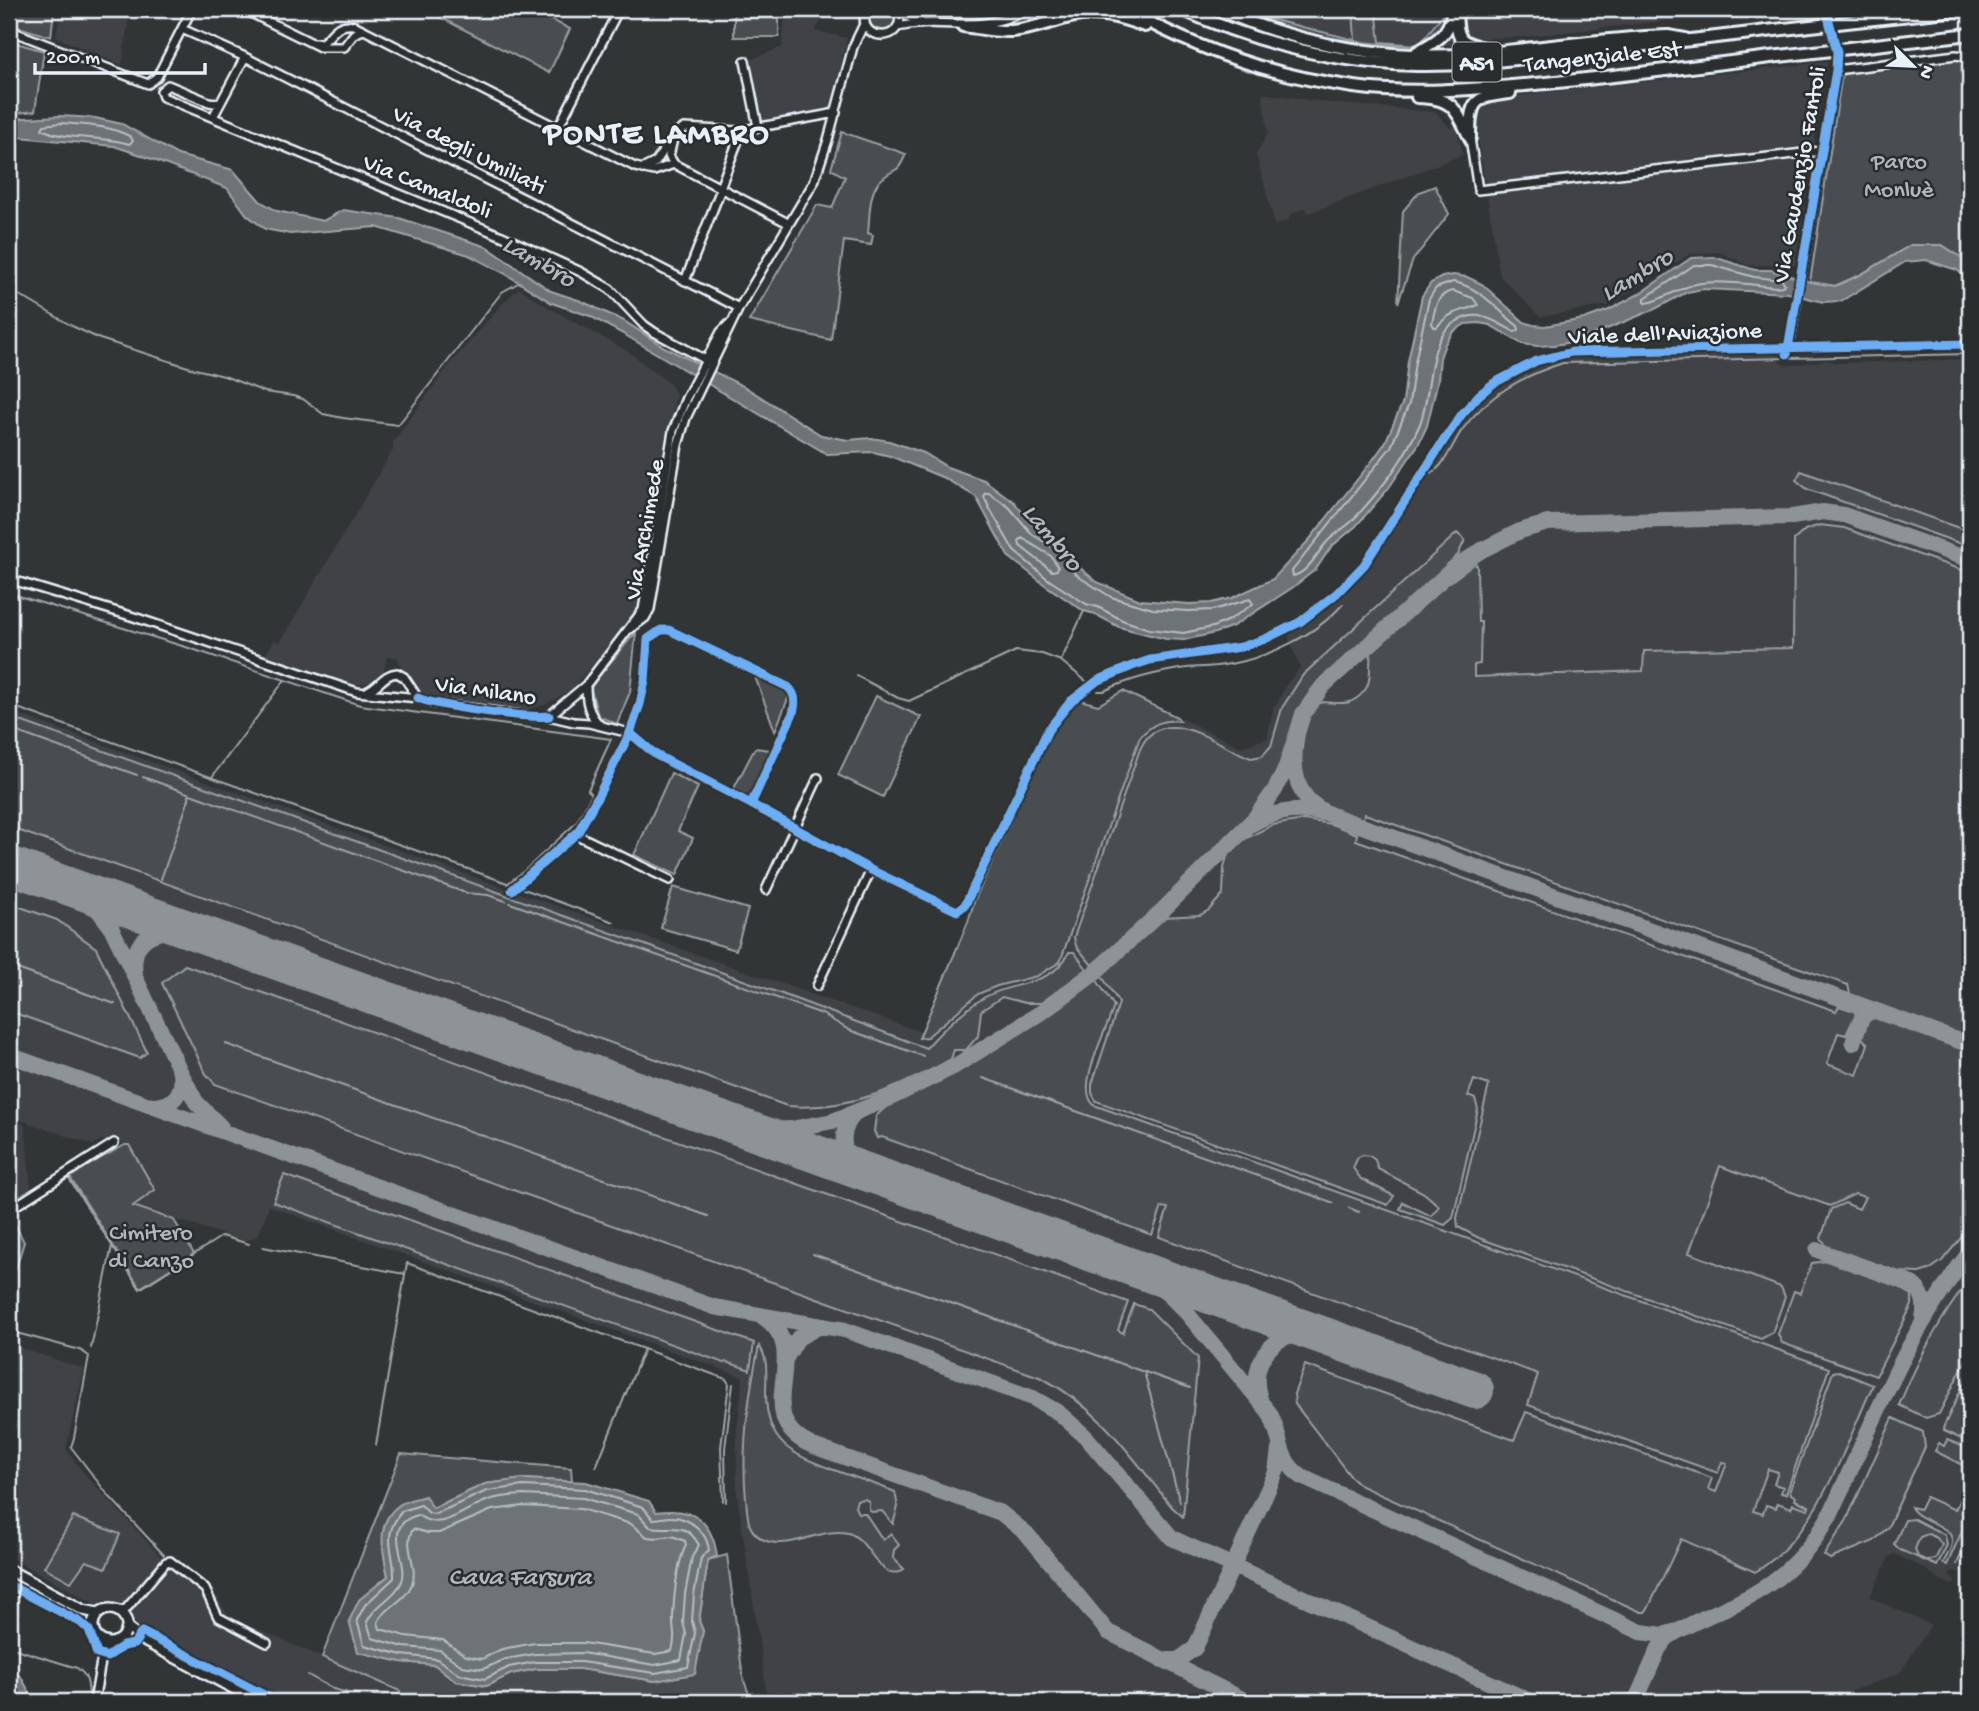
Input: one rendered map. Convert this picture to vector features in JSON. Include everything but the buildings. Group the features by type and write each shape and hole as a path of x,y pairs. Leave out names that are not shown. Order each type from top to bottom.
{"highway":[{"path":"937,9 957,13 998,9"},
{"name":"Tangenziale Est","path":"1125,9 1193,44 1257,67 1356,88 1461,90 1578,81 1970,34"},
{"name":"Tangenziale Est","path":"1181,9 1241,34 1281,46 1325,56 1417,65 1478,62 1694,41 1965,9"},
{"path":"1217,9 1264,28 1361,51 1465,54 1645,37 1668,36 1694,41"},
{"path":"1455,9 1460,39 1474,46 1498,51"},
{"path":"1415,54 1443,35 1455,9"},
{"path":"963,26 1011,31 1042,26 1072,16 1106,15 1121,17 1193,44"},
{"path":"1470,138 1470,114 1482,99 1492,95 1548,89 1578,81"},
{"path":"1356,88 1370,94 1444,101 1455,109 1470,138"}],"main road":[{"path":"9,1570 96,1617"},
{"path":"146,1642 119,1639 109,1642 100,1639 94,1631 96,1617 108,1609 123,1619 146,1642 259,1702"},
{"path":"119,1639 123,1619"}],"street":[{"path":"9,30 143,83 154,80 192,9"},
{"path":"243,9 323,48 344,47 355,33 364,30"},
{"path":"558,128 619,9"},
{"path":"866,9 865,22 873,33"},
{"path":"855,43 873,33 886,35 897,27 922,23 963,26 998,21 1028,9"},
{"name":"Via Gaudenzio Fantoli","path":"1788,346 1836,70 1837,52 1826,9"},
{"path":"897,27 899,11 922,23"},
{"name":"Via Archimede","path":"572,696 586,685 630,629 645,618 650,609 678,445 699,382 721,332 734,318 817,174 855,43 865,22"},
{"path":"312,43 324,42 334,30 351,24 641,169 656,171 674,164"},
{"path":"340,28 348,33 348,43"},
{"name":"Via degli Umiliati","path":"182,29 245,57 739,308"},
{"path":"330,34 330,43 336,48"},
{"path":"1836,70 1956,55 1970,57"},
{"path":"214,117 245,57"},
{"path":"745,61 758,127"},
{"name":"Via Camaldoli","path":"220,104 170,86 162,89 163,97 502,236 581,272 610,289 654,332 708,362"},
{"path":"641,169 657,161 674,135 687,127 742,130 836,113"},
{"path":"685,281 742,130"},
{"path":"674,135 669,153 674,164 788,223"},
{"path":"1470,138 1478,190 1822,151"},
{"name":"Viale dell'Aviazione","path":"871,870 950,910 957,911 965,905 1048,730 1071,701 1097,681 1132,666 1150,660 1241,647 1300,622 1329,600 1373,553 1462,414 1494,383 1519,369 1536,361 1572,352 1970,344"},
{"name":"Via Milano","path":"9,579 134,617 357,692 418,698 446,705 537,717 549,716 630,733"},
{"name":"Via Archimede","path":"512,890 575,834 630,733 643,693 650,637 661,630 668,630 792,691 795,698 793,713 751,804"},
{"path":"364,692 374,688 384,678 395,673 403,676 406,681 405,691 393,697 383,688 384,678"},
{"name":"Via Milano","path":"406,681 418,698"},
{"path":"586,685 588,706 586,717 575,722 563,714 563,703 572,696 579,696 588,706 593,718 604,727"},
{"name":"Via Milano","path":"549,716 563,703"},
{"path":"630,733 656,755 871,870 817,986"},
{"path":"766,890 818,778"},
{"path":"575,834 670,880"},
{"path":"9,1210 114,1143"},
{"path":"123,1619 130,1605 166,1562 171,1561 205,1589 218,1617 267,1643"},
{"path":"94,1702 102,1656 100,1639"},
{"path":"102,1656 119,1639"}],"shaded area":[{"path":"61,9 130,9 122,65 56,37"},
{"path":"786,9 829,9 815,31 847,38 832,108 760,124 750,60 782,47"},
{"path":"1237,9 1353,9 1356,40 1237,10"},
{"path":"1376,9 1772,9 1521,37 1468,39 1461,46 1380,42"},
{"path":"1827,62 1795,265 1747,265 1719,252 1690,254 1609,305 1540,317 1500,276 1474,115 1478,105 1486,99"},
{"path":"1262,93 1330,103 1436,112 1450,128 1456,126 1463,155 1309,213 1305,208 1290,215 1289,220 1275,225 1256,154 1268,133"},
{"path":"519,288 629,352 671,385 676,394 648,551 639,569 643,578 637,612 572,689 545,705 530,709 433,698 415,688 397,657 387,657 384,670 375,681 355,686 265,656 274,640 280,642 393,450 393,442 447,368"},
{"path":"1774,353 1781,356 1779,362 1786,366 1826,360 1840,363 1970,359 1970,1550 1960,1572 1952,1571 1949,1577 1956,1580 1954,1584 1936,1578 1928,1570 1894,1554 1889,1557 1870,1597 1931,1625 1900,1673 1839,1696 1841,1702 768,1702 737,1494 737,1429 743,1377 269,1206 258,1236 245,1241 132,1206 155,1191 129,1145 101,1140 93,1145 9,1116 9,711 508,889 921,1032 968,922 975,899 1051,734 1074,704 1080,700 1098,705 1123,691 1241,747 1267,738 1274,705 1300,668 1288,636 1329,608 1370,564 1464,419 1490,393 1530,369 1575,356"},
{"path":"9,1119 25,1125 31,1190 9,1205"},
{"path":"9,1344 84,1369 66,1449 84,1473 162,1558 162,1562 127,1606 101,1607 9,1557"},
{"path":"181,1565 214,1592 229,1617 400,1691 399,1702 287,1702 138,1626 130,1615 133,1609 170,1566"}],"green space":[{"path":"9,9 54,9 51,37 9,24"},
{"path":"424,9 529,9 570,29 549,73"},
{"path":"871,9 893,9 895,19 892,27 886,31 873,28 868,20"},
{"path":"1036,9 1113,11 1091,11 1006,28 1008,23"},
{"path":"1353,9 1376,9 1380,42 1417,45 1384,44 1321,36 1280,26 1237,11 1355,40"},
{"path":"1444,9 1448,9 1441,30 1430,40 1420,44 1444,13"},
{"path":"734,10 779,10 779,37 734,37"},
{"path":"9,41 44,51 35,111 9,114"},
{"name":"Parco Monluè","path":"1959,57 1970,59 1970,263 1942,245 1911,245 1860,275 1835,286 1810,282 1842,74"},
{"path":"842,132 906,154 898,168 883,178 875,189 868,233 873,235 871,245 844,241 831,340 749,321 817,205 832,208 845,177 831,169"},
{"path":"1435,186 1449,214 1413,260 1398,303 1403,211 1419,192"},
{"path":"1801,471 1970,532 1970,547 1807,489 1796,480"},
{"path":"1820,525 1844,528 1970,573 1970,1038 1850,994 1848,985 1365,814 1362,820 1346,814 1321,802 1306,784 1301,758 1305,726 1313,708 1321,703 1345,703 1358,697 1369,682 1371,653 1446,585 1474,564 1477,565 1478,622 1481,622 1480,664 1474,665 1474,677 1643,671 1644,651 1793,648 1794,540 1805,530"},
{"path":"1457,533 1465,540 1458,555 1312,689 1296,715 1276,775 1256,807 1149,914 1092,965 1076,946 1074,937 1140,749 1150,735 1162,728 1176,727 1207,737 1251,758 1262,756 1271,746 1282,708 1303,675"},
{"path":"636,632 630,692 617,724 598,716 592,684"},
{"path":"754,674 783,689 789,696 775,731"},
{"path":"1123,691 1177,717 1180,721 1158,723 1140,737 1060,962 1037,976 997,986 978,994 927,1037 919,1038 968,922 975,899 1051,734 1066,713 1080,700 1098,705"},
{"path":"876,696 921,717 883,797 838,775"},
{"path":"9,717 926,1048 977,1002 996,992 1032,982 1053,972 1069,952 1074,952 1087,969 1041,1003 1025,1003 1002,997 981,1011 978,1036 966,1050 954,1050 951,1059 912,1079 852,1101 809,1107 787,1106 9,827"},
{"path":"755,748 770,750 772,755 752,796 746,797 733,790"},
{"path":"671,773 698,787 678,831 693,838 677,875 634,855"},
{"path":"1304,820 1331,824 1357,834 1356,840 1836,1011 1839,1006 1854,1011 1856,1014 1846,1035 1838,1033 1827,1064 1857,1075 1868,1044 1862,1038 1869,1019 1873,1017 1970,1051 1970,1227 1942,1261 1929,1270 1919,1273 1899,1272 1827,1247 1821,1238 1831,1209 1845,1203 1859,1209 1865,1197 1855,1194 1830,1206 1720,1166 1689,1253 1781,1287 1785,1297 1772,1333 1761,1339 1479,1238 1458,1227 1457,1218 1489,1085 1474,1080 1468,1096 1475,1099 1478,1109 1453,1218 1445,1225 1400,1209 1403,1202 1431,1216 1439,1206 1424,1193 1378,1169 1375,1160 1370,1156 1358,1157 1353,1168 1361,1179 1394,1196 1388,1205 1096,1101 1092,1084 1119,1003 1101,975 1164,917 1200,915 1209,910 1223,894 1227,856 1243,840 1272,825"},
{"path":"673,887 748,909 736,950 661,928"},
{"path":"9,903 57,920 96,948 147,1052 140,1058 9,1011"},
{"path":"185,965 1128,1302 1118,1330 1123,1333 1134,1304 1149,1309 1198,1358 1183,1517 1098,1419 1082,1404 1042,1378 215,1084 206,1074 162,983"},
{"path":"1096,979 1114,1006 1090,1072 1089,1097 1094,1105 1829,1368 1786,1494 1781,1493 1783,1487 1774,1484 1778,1472 1768,1469 1753,1511 1763,1514 1766,1505 1776,1508 1778,1503 1791,1508 1793,1504 1808,1509 1809,1506 1795,1500 1796,1497 1790,1490 1833,1372 1839,1371 1873,1385 1826,1489 1796,1536 1777,1556 1755,1572 1681,1539 1648,1609 1641,1612 1361,1486 1351,1477 1295,1404 1294,1394 1305,1365 1514,1440 1526,1412 1712,1478 1708,1489 1716,1492 1727,1463 1722,1462 1718,1473 1528,1405 1538,1374 1159,1237 1168,1208 1162,1207 1152,1235 882,1137 877,1138 874,1131 876,1116 888,1105 979,1059 1045,1017"},
{"name":"Cimitero di Canzo","path":"129,1145 155,1190 133,1206 174,1220 194,1254 140,1288 69,1176"},
{"path":"284,1175 754,1343 750,1370 273,1202"},
{"path":"11,1216 24,1242 9,1290 9,1217"},
{"path":"1827,1261 1899,1287 1912,1295 1912,1305 1876,1376 1782,1343 1778,1334 1794,1291 1800,1293 1812,1263"},
{"path":"1970,1279 1970,1352 1939,1414 1926,1418 1899,1405 1930,1339"},
{"path":"759,1346 766,1362 767,1410 776,1436 784,1445 819,1464 895,1492 898,1507 893,1524 882,1511 869,1510 869,1502 865,1499 857,1500 855,1507 858,1513 865,1513 883,1540 891,1533 899,1545 894,1550 893,1558 904,1569 900,1572 885,1569 862,1542 848,1533 829,1533 780,1543 763,1540 751,1529 746,1499 745,1441"},
{"path":"1970,1370 1970,1443 1944,1431 1943,1428"},
{"path":"1893,1418 1923,1432 1925,1447 1888,1527 1874,1541 1830,1559 1824,1555 1846,1521"},
{"path":"1947,1440 1970,1449 1970,1469 1935,1451 1939,1443 1944,1446"},
{"path":"401,1454 571,1468 572,1482 523,1479 485,1484 433,1508 389,1516 383,1538 388,1576 349,1621 358,1651 401,1662 435,1665 456,1681 486,1686 511,1674 536,1669 580,1669 655,1681 703,1631 699,1621 708,1560 727,1555 743,1678 750,1702 401,1702 400,1691 322,1657"},
{"path":"1970,1477 1970,1513 1947,1565 1943,1563 1951,1547 1951,1536 1911,1507 1920,1509 1926,1497 1955,1510"},
{"path":"73,1517 120,1534 106,1568 86,1561 71,1582 44,1567"},
{"path":"1914,1519 1945,1535 1947,1545 1937,1566 1900,1550 1894,1544 1905,1520","holes":["1928,1534 1937,1538 1942,1545 1936,1558 1929,1561 1918,1557 1915,1549 1920,1537"]}],"water":[{"path":"60,116 95,118 122,124 178,155 233,170 260,201 277,211 323,221 343,210 399,218 487,247 551,291 581,301 624,321 664,347 745,387 821,435 848,440 871,438 889,441 924,453 947,467 984,480 1014,502 1037,530 1063,545 1073,562 1097,582 1140,600 1211,603 1232,598 1273,579 1309,540 1385,443 1403,402 1408,361 1422,296 1431,283 1442,277 1467,277 1482,284 1524,322 1545,326 1584,319 1609,310 1639,294 1691,258 1714,257 1755,270 1771,270 1810,282 1835,286 1860,275 1911,245 1942,245 1970,263 1970,281 1957,270 1926,260 1905,262 1841,301 1823,302 1788,293 1704,289 1687,292 1655,309 1578,341 1554,345 1522,344 1490,325 1465,324 1453,332 1445,344 1427,426 1418,445 1388,489 1356,526 1331,547 1316,569 1233,626 1184,640 1166,639 1119,627 1084,611 1045,585 1008,556 976,497 944,478 873,452 827,454 625,335 590,316 552,303 469,255 376,227 290,234 265,229 247,215 227,188 141,155 114,146 9,136 9,119"},
{"name":"Cava Farsura","path":"523,1479 586,1482 649,1501 656,1512 690,1514 705,1524 717,1556 708,1560 699,1621 703,1631 695,1674 655,1681 580,1669 536,1669 511,1674 487,1686 456,1681 435,1665 401,1662 358,1652 349,1621 359,1600 388,1576 382,1538 383,1529 391,1513 404,1502 425,1496 433,1508 485,1484"},
{"path":"9,1670 21,1677 31,1695 28,1702 9,1702"}],"waterway":[{"path":"9,289 100,339 224,376 265,392 303,399 323,414 398,425 502,292 520,282"},
{"path":"1431,474 1445,460 1462,430 1483,407 1507,388 1563,363 1970,354"},
{"path":"9,593 192,649 360,705 611,739 588,790 592,794 576,823 507,884"},
{"path":"1098,691 1155,674 1225,665 1261,656 1292,643 1320,625 1343,604"},
{"path":"1084,611 1061,661 1086,681"},
{"path":"857,676 909,701 1016,651 1042,654 1061,661"},
{"path":"212,777 284,681"},
{"path":"9,705 510,884"},
{"path":"9,729 137,775"},
{"path":"143,777 466,893 488,895 506,901"},
{"path":"161,879 189,794"},
{"path":"521,888 614,922"},
{"path":"510,903 822,1014 849,1030 923,1056"},
{"path":"9,966 115,1004"},
{"path":"226,1044 708,1216"},
{"path":"983,1078 1334,1203"},
{"path":"67,1176 140,1289 222,1236 249,1244"},
{"path":"1349,1208 1359,1212"},
{"path":"91,1348 112,1246"},
{"path":"263,1247 404,1274"},
{"path":"813,1254 1144,1372 1180,1502"},
{"path":"376,1445 407,1263 726,1379 729,1384 721,1447 723,1501"},
{"path":"9,1331 80,1350 89,1356 71,1447 108,1495 164,1555"},
{"path":"596,1467 644,1349"},
{"path":"1145,1372 1190,1388"},
{"path":"726,1502 725,1448 733,1384"},
{"path":"1957,1564 1970,1535"},
{"path":"9,1647 77,1668 86,1679 89,1694"},
{"path":"308,1675 333,1689 348,1693 441,1702"},
{"path":"776,1695 784,1695 787,1702"},
{"path":"711,1702 762,1698"}],"taxiway":[{"path":"724,1121 770,1130 833,1121 888,1099 955,1066 1045,1010 1092,975 1252,822 1275,790 1287,766 1303,714 1323,686 1454,568 1520,531 1548,523 1792,517 1823,512 1844,515 1970,560"},
{"path":"1294,752 1295,771 1303,794 1323,812 1970,1045"},
{"path":"1252,824 1286,812 1321,813"},
{"path":"63,884 98,910 111,927 181,1073 181,1087 176,1097 166,1104 153,1106"},
{"path":"135,974 134,960 137,950 150,936 159,932 193,931"},
{"path":"1853,1043 1862,1018 1875,1011"},
{"path":"9,1055 714,1307 845,1330 1033,1398 1059,1413 1086,1437 1172,1538 1532,1702"},
{"path":"182,1075 196,1102 221,1127"},
{"path":"856,1113 845,1131 846,1152 854,1164 875,1175"},
{"path":"1817,1250 1912,1284 1923,1299 1923,1319"},
{"path":"1635,1702 1659,1648 1667,1638 1775,1580 1796,1561 1814,1539 1830,1515 1910,1346 1948,1282 1970,1252"},
{"path":"1108,1258 1143,1276 1168,1294 1186,1312 1269,1412 1288,1463 1302,1477 1641,1632 1663,1635 1677,1631"},
{"path":"763,1317 778,1331 784,1348 782,1402 784,1419 794,1434 813,1446 1001,1513 1027,1534 1108,1632 1248,1702"},
{"path":"786,1358 798,1338 822,1325"},
{"path":"1260,1399 1258,1371 1262,1358 1270,1348 1292,1335 1320,1334"},
{"path":"1162,1660 1178,1660 1195,1648 1276,1472 1279,1449"}],"runway":[{"path":"9,865 1475,1390"}],"cycle path":[{"path":"1787,354 1836,70 1837,52 1826,9"},
{"path":"630,733 656,755 871,870 957,911 965,905 1048,730 1071,701 1097,681 1132,666 1150,660 1241,647 1300,622 1337,593 1364,565 1462,414 1494,383 1536,361 1572,352 1970,344"},
{"path":"512,890 578,832 630,733 645,681 648,639 661,630 669,630 788,687 793,693 793,713 751,804"},
{"path":"418,698 483,711 549,716"},
{"path":"9,1585 80,1622 89,1630 97,1654 107,1657 123,1646 134,1644 142,1632 278,1702"}],"district":[{"name":"PONTE LAMBRO","path":"657,131"}],"water label":[{"name":"Lambro","path":"540,260"},
{"name":"Lambro","path":"1636,273"},
{"name":"Lambro","path":"1054,536"}]}
